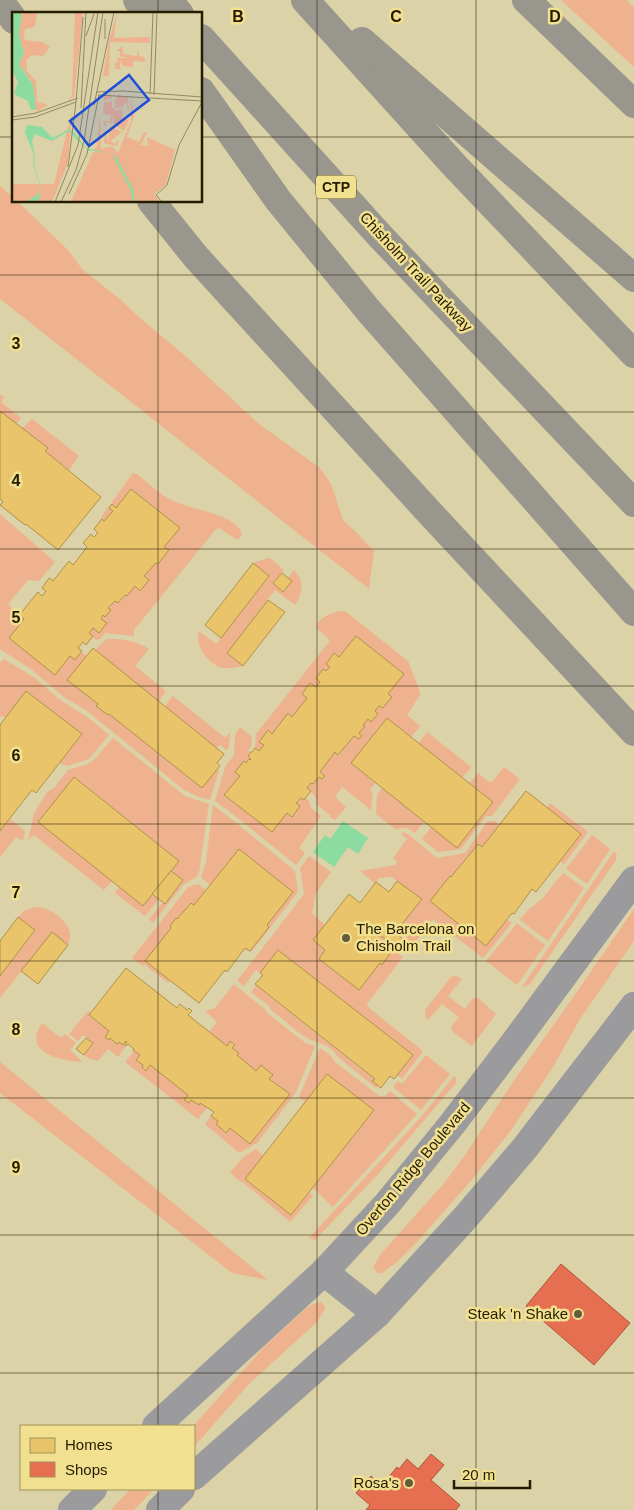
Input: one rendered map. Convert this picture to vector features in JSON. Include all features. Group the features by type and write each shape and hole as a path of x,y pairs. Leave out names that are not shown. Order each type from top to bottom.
{"highway":[{"path":"137,0 146,12"},
{"path":"168,0 178,12"},
{"path":"305,0 454,165 634,354"},
{"path":"315,0 634,278"},
{"path":"526,0 634,104"},
{"path":"0,1 12,17"},
{"name":"Chisholm Trail Parkway","path":"202,39 299,147 634,503"},
{"path":"202,92 278,200 368,310 634,612"},
{"path":"152,202 196,257 428,511 634,732"}],"street":[{"name":"Overton Ridge Boulevard","path":"157,1425 324,1272 388,1204 511,1047 634,880"},
{"path":"195,1475 377,1314 465,1218 524,1149 634,1006"},
{"path":"324,1272 377,1314"},
{"path":"72,1510 92,1490"},
{"path":"160,1510 180,1490"}],"shaded area":[{"path":"561,0 627,0 634,8 634,67"},
{"path":"0,186 12,196 12,202 18,202 68,250 82,269 190,360 259,424 320,468 331,484 343,520 374,551 369,589 0,299"},
{"path":"0,394 4,397 1,402 21,418 16,424 0,411"},
{"path":"32,419 79,456 69,470 45,451 47,447 22,428"},
{"path":"133,473 137,474 171,500 222,517 231,522 238,527 242,534 239,539 236,539 219,528 216,529 134,630 134,636 105,633 100,639 96,640 89,633 93,628 99,633 106,623 101,619 115,601 119,603 135,586 140,591 149,580 144,576 169,551 164,547 179,528 132,489 116,508 111,504 109,508 113,511 104,521 100,521 102,516"},
{"path":"0,514 55,562 39,581 28,580 8,604 24,619 9,638 55,674 70,656 75,660 81,652 87,656 68,681 98,704 97,706 108,715 202,788 216,770 219,770 210,800 198,797 184,790 87,711 64,697 32,670 0,649"},
{"path":"270,558 284,570 273,583 283,592 292,581 288,578 294,570 298,574 302,587 298,600 295,605 275,590 227,653 243,666 223,668 218,666 208,659 201,649 198,637 199,631 216,644 269,577 253,563"},
{"path":"339,611 345,611 408,661 420,695 407,715 420,726 411,737 387,718 351,763 375,783 370,790 373,793 371,810 342,787 335,797 346,807 335,820 317,805 315,796 307,788 319,777 325,776 320,772 335,752 339,755 354,736 359,739 362,736 359,733 365,726 363,725 368,719 371,722 378,714 375,711 379,706 383,708 392,697 388,694 404,674 356,636 339,657 334,653 330,667 326,671 323,669 316,678 320,682 316,687 310,683 302,694 307,698 292,717 289,714 272,734 267,731 259,742 264,745 259,751 255,748 256,734 329,642 329,639 316,628 317,625 324,617"},
{"path":"106,639 129,641 149,649 135,666 166,691 159,701 95,650"},
{"path":"4,659 35,678 59,699 90,719 109,735 89,759 67,766 59,763 81,734 26,691 5,718 0,717 0,663"},
{"path":"173,696 224,737 230,732 229,747 226,750 220,745 217,748 165,706"},
{"path":"240,727 252,737 251,747 248,750 251,753 251,759 246,763 240,776 224,795 272,832 287,813 292,816 300,807 296,803 301,798 309,801 311,808 321,816 299,848 305,853 296,865 215,801 225,767 234,755 235,735"},
{"path":"427,732 471,767 462,778 419,743"},
{"path":"113,738 185,796 209,804 199,873 183,885 153,923 149,919 163,902 165,904 183,881 171,871 179,861 75,777 38,822 112,881 104,890 35,836 32,836 28,841 34,814 48,791 54,788 68,770 88,764 94,760"},
{"path":"504,767 520,779 492,816 486,816 461,849 438,852 422,839 431,827 457,847 493,802 470,783 478,773 489,782 492,782"},
{"path":"382,788 424,822 415,833 406,828 396,830 376,814 377,796"},
{"path":"550,803 588,832 564,864 560,861 581,834 547,808"},
{"path":"213,805 295,871 298,892 251,952 244,949 250,951 269,927 267,925 293,892 239,849 210,885 201,877 206,862"},
{"path":"10,819 25,831 23,841 16,837 0,857 0,831"},
{"path":"343,821 368,838 358,854 348,847 334,867 313,852 325,835 330,839"},
{"path":"488,821 495,821 499,825 482,847 477,844 430,901 486,945 507,919 512,923 483,958 434,920 431,921 414,944 397,931 421,899 392,877 379,878 375,884 360,871 396,865 397,862 393,858 407,839 401,834 403,832 437,858 465,853"},
{"path":"592,835 610,849 587,884 566,869"},
{"path":"614,851 617,855 616,860 530,984 522,987"},
{"path":"309,856 331,872 316,893 312,913 325,925 325,950 319,959 359,990 391,952 375,941 380,935 389,942 387,945 403,957 367,1004 368,1007 423,1051 402,1079 397,1075 412,1055 278,950 260,973 256,970 244,986 237,981 304,894 300,868"},
{"path":"563,873 584,888 548,941 520,920 529,909 541,900"},
{"path":"198,884 206,890 194,905 190,903 176,918 170,926 171,928 145,961 170,981 168,983 144,964 143,966 132,958 188,887"},
{"path":"119,887 143,906 152,894 159,899 145,916 115,893"},
{"path":"35,907 45,908 63,920 70,931 68,945 52,933 0,998 0,976 35,931 18,917 25,910"},
{"path":"634,909 634,941 580,1019 553,1067 512,1129 470,1182 417,1242 397,1262 382,1273 377,1273 373,1267 381,1254 446,1181"},
{"path":"517,923 545,945 517,985 486,961"},
{"path":"456,976 462,979 448,996 465,1009 473,998 478,998 496,1014 472,1046 452,1031 451,1027 459,1017 442,1004 428,1020 425,1015 425,1010 451,977"},
{"path":"234,984 266,1010 268,1014 307,1044 315,1046 295,1094 257,1143 239,1153 205,1124 211,1116 226,1133 230,1128 250,1144 289,1094 270,1079 272,1075 261,1065 256,1071 237,1055 239,1053 232,1048 235,1044 231,1041 227,1046 209,1032 217,1022 205,1011 215,1008"},
{"path":"256,985 374,1079 372,1081 378,1086 376,1088 328,1047 304,1036 271,1010 269,1006 251,992"},
{"path":"88,1011 91,1013 89,1016 109,1031 105,1037 117,1044 119,1042 127,1042 118,1057 108,1049 98,1061 88,1058 84,1055 93,1043 83,1035 78,1041 69,1034"},
{"path":"42,1023 61,1038 65,1034 76,1043 70,1050 82,1061 54,1057 40,1048 37,1041 37,1033"},
{"path":"320,1048 379,1096 385,1096 390,1091 417,1114 333,1207 313,1188 374,1110 327,1074 305,1102 299,1097"},
{"path":"134,1051 140,1055 142,1067 146,1071 150,1065 188,1095 184,1100 188,1103 191,1100 198,1105 200,1103 207,1108 198,1119 125,1062"},
{"path":"426,1055 450,1074 421,1110 393,1087 398,1081 402,1084"},
{"path":"0,1062 268,1280 232,1273 0,1093"},
{"path":"454,1076 456,1083 379,1173 315,1240 309,1238 422,1116"},
{"path":"256,1149 264,1156 246,1180 291,1215 309,1192 313,1196 290,1222 230,1173 243,1157"},
{"path":"321,1302 325,1309 317,1322 249,1384 195,1446 194,1425 264,1347 305,1309"},
{"path":"129,1490 153,1490 134,1510 111,1510"}],"building: Homes":[{"path":"0,411 48,448 45,451 101,497 58,550 0,505 3,502 0,499"},
{"path":"131,489 180,528 164,547 169,550 158,564 156,563 144,576 149,580 140,591 135,586 118,603 115,601 108,608 111,610 105,617 103,615 101,619 107,623 99,633 93,628 89,633 93,636 86,645 83,642 78,648 82,651 75,660 70,656 55,675 9,638 24,619 19,615 38,592 42,596 46,591 42,588 49,578 53,581 69,561 73,565 87,547 83,543 91,534 94,537 98,533 94,529 102,519 104,521 113,511 109,508 112,504 116,508"},
{"path":"253,563 269,576 221,638 205,625"},
{"path":"282,573 292,581 283,592 273,583"},
{"path":"268,600 285,612 243,666 227,653"},
{"path":"356,636 404,674 388,694 392,697 383,708 379,706 375,711 378,714 371,722 368,719 363,725 365,726 359,733 362,736 359,739 354,736 338,755 335,752 320,772 325,776 322,779 319,777 313,784 311,783 307,788 311,791 304,800 301,798 296,803 300,806 292,817 287,813 272,832 224,795 240,776 235,772 244,761 246,763 251,759 248,756 255,748 259,751 264,745 259,742 268,730 272,734 288,713 292,717 307,698 302,694 310,683 316,687 320,682 316,678 323,669 326,671 330,667 326,664 334,653 339,657"},
{"path":"93,648 224,754 217,763 220,766 202,788 109,714 96,706 98,704 67,680"},
{"path":"26,691 82,734 36,793 32,790 0,831 0,725"},
{"path":"387,718 493,802 457,848 351,763"},
{"path":"74,777 179,861 143,906 38,822"},
{"path":"526,791 581,834 536,892 532,889 514,914 512,913 486,946 430,901 478,844 482,847"},
{"path":"239,849 293,892 267,925 269,927 250,951 245,948 227,972 225,970 199,1003 145,961 171,928 170,926 176,918 191,903 194,905"},
{"path":"171,871 183,880 165,904 152,894"},
{"name":"The Barcelona on Chisholm Trail","path":"397,881 422,899 395,933 404,940 397,948 380,935 375,941 391,952 359,990 319,959 325,950 313,940 349,894 360,903 376,882 389,892"},
{"path":"18,917 35,930 0,976 0,941"},
{"path":"52,932 68,945 38,984 21,971"},
{"path":"278,950 413,1055 394,1079 390,1076 381,1088 372,1081 375,1079 255,984 263,975 260,973"},
{"path":"126,968 177,1008 180,1004 187,1010 189,1008 192,1011 188,1015 227,1046 230,1041 235,1045 232,1048 239,1053 237,1055 256,1071 261,1065 273,1075 269,1079 290,1094 250,1144 230,1128 226,1133 216,1124 218,1121 211,1116 214,1112 200,1103 199,1105 191,1100 189,1103 184,1100 188,1095 150,1065 146,1071 142,1067 143,1065 136,1060 140,1055 128,1044 125,1045 126,1041 123,1045 119,1042 117,1044 110,1038 109,1040 105,1037 109,1031 89,1015"},
{"path":"86,1038 93,1043 84,1055 76,1049"},
{"path":"327,1074 374,1110 291,1215 245,1179"}],"building: Shops":[{"name":"Steak 'n Shake","path":"561,1264 630,1323 594,1365 526,1306"},
{"name":"Rosa's","path":"431,1454 444,1465 431,1480 460,1505 456,1510 366,1510 370,1505 356,1493 371,1476 381,1486 397,1467 399,1469 407,1459 418,1469"}],"place":[{"name":"The Barcelona on Chisholm Trail","path":"346,938"},
{"name":"Steak 'n Shake","path":"578,1314"},
{"name":"Rosa's","path":"409,1483"}]}
